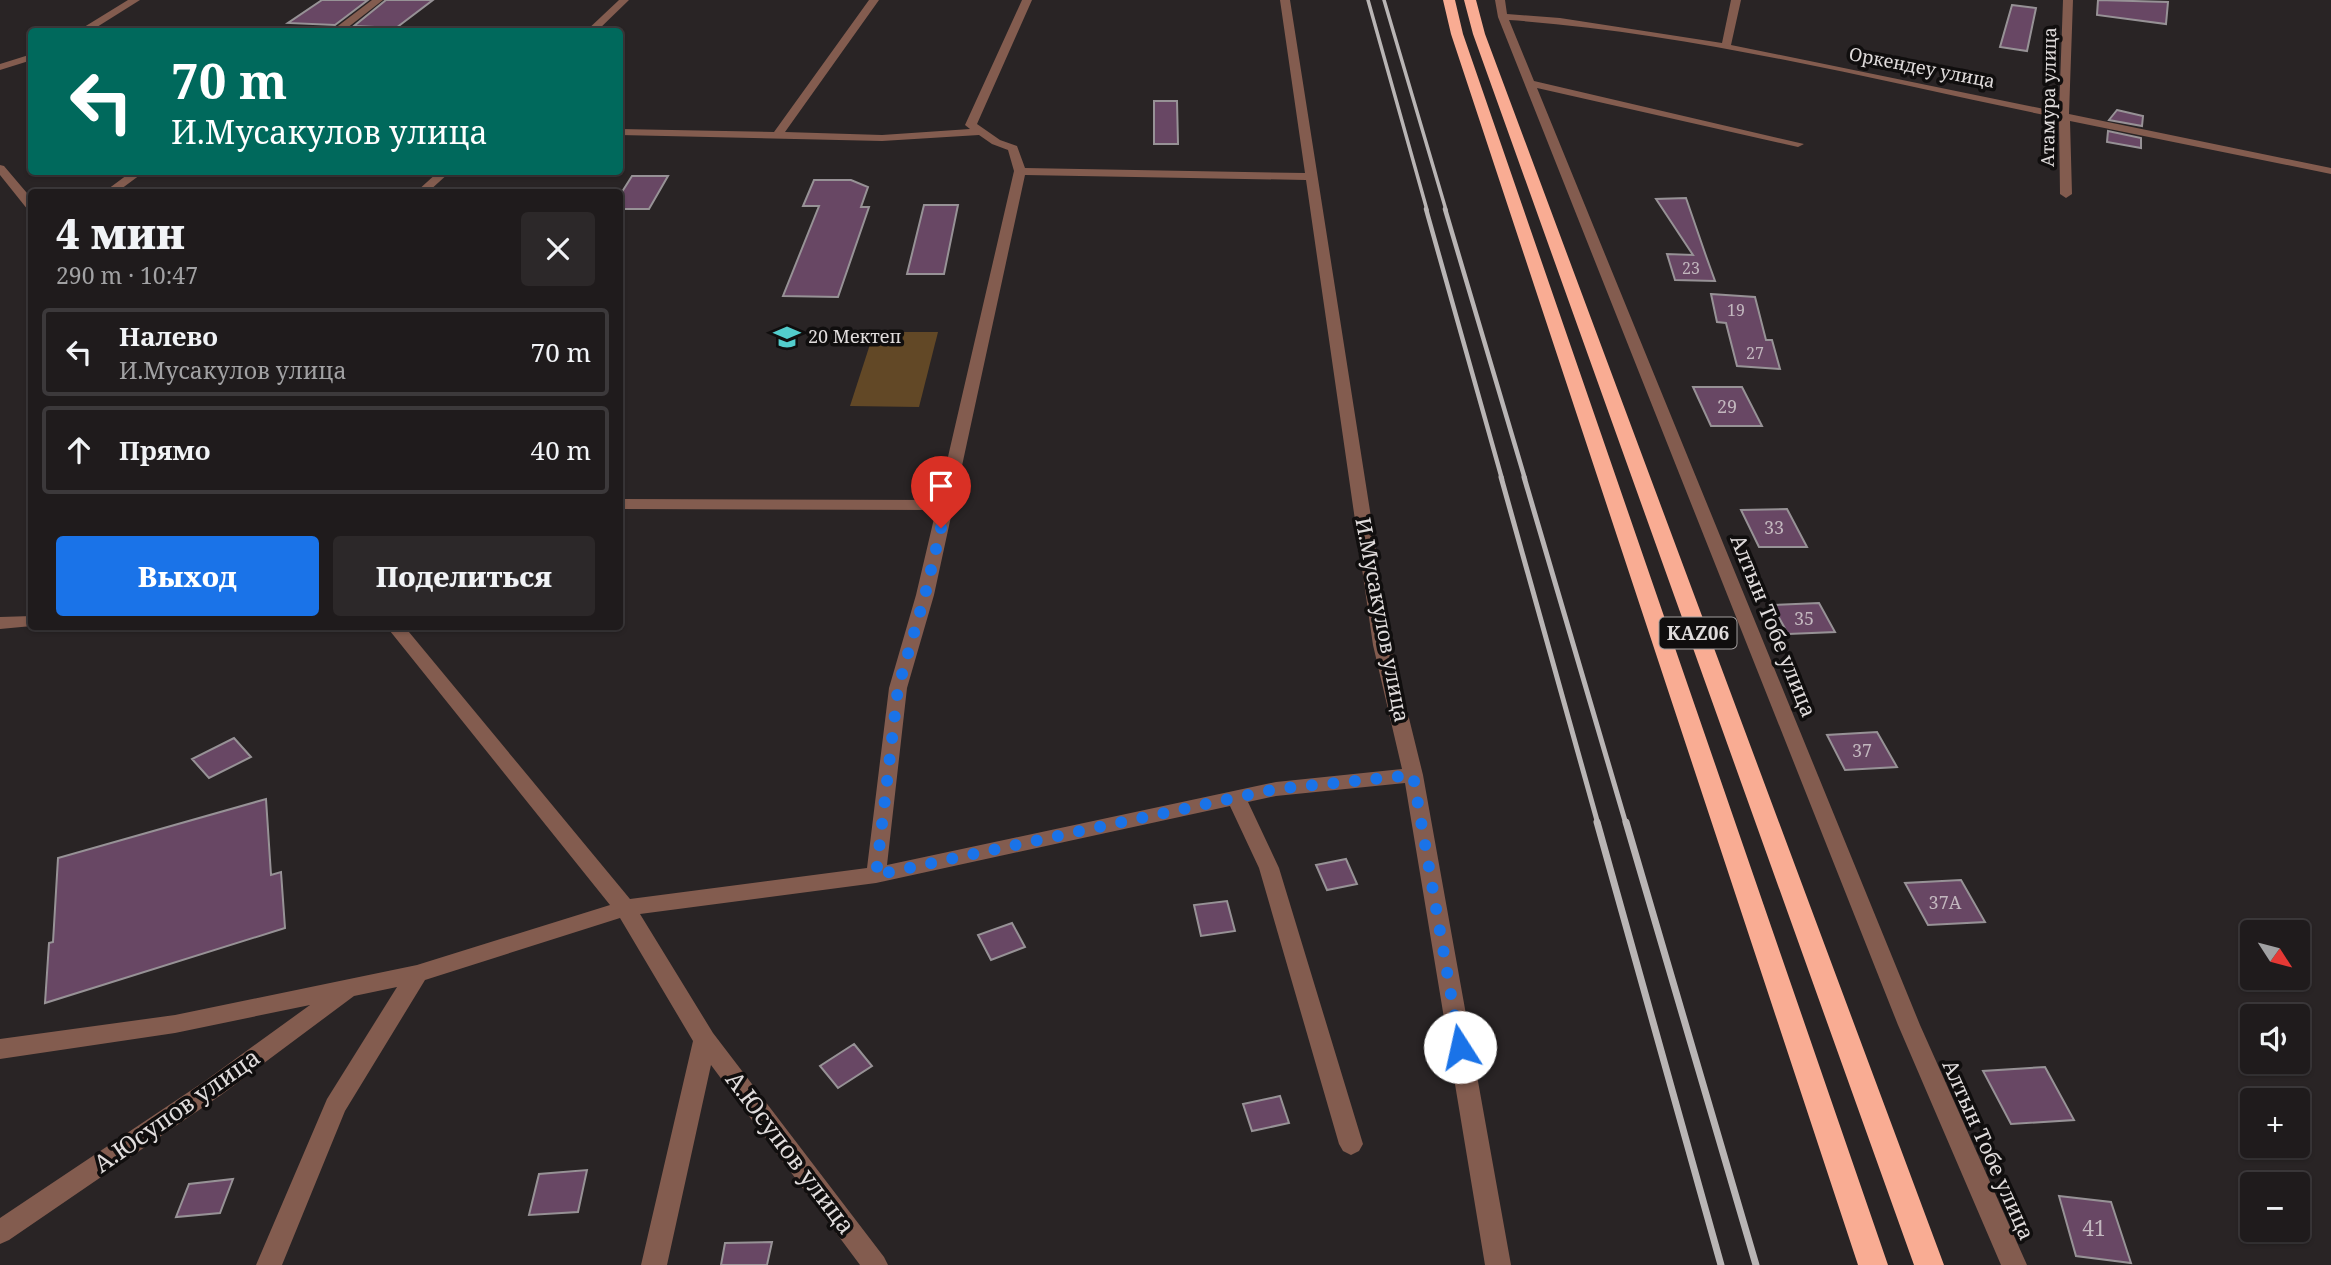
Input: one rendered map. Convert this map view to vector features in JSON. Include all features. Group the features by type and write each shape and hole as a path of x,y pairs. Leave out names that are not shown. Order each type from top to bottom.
{"highway":[{"name":"KАZ06","path":"1449,0 1457,34 1873,1265"},
{"name":"KАZ06","path":"1470,0 1479,34 1929,1265"}],"street":[{"path":"88,28 135,0"},
{"path":"340,28 378,0"},
{"path":"594,28 624,0"},
{"path":"776,137 874,0"},
{"path":"876,875 898,688 925,595 1020,171 1013,148 971,125 1027,0"},
{"name":"И.Мусакулов улица","path":"1285,0 1382,645 1413,775 1498,1265"},
{"path":"1727,47 1736,0"},
{"name":"Атамура улица","path":"2066,194 2064,115 2068,0"},
{"name":"Оркендеу улица","path":"1501,8 1560,21 1727,47 2331,171"},
{"name":"Алтын Тобе улица","path":"1501,8 1904,1012 2014,1265"},
{"path":"0,67 28,58"},
{"path":"1530,83 1798,144"},
{"path":"623,132 882,138 981,132"},
{"path":"0,168 28,202"},
{"path":"1020,171 1310,177"},
{"path":"114,189 134,175"},
{"path":"425,189 441,175"},
{"path":"623,504 946,505"},
{"path":"0,623 28,621"},
{"name":"А.Юсупов улица","path":"397,630 625,908 705,1040 875,1265"},
{"path":"625,908 876,875 1276,789 1413,775"},
{"path":"1236,798 1269,868 1351,1144"},
{"name":"А.Юсупов улица","path":"0,1049 175,1024 417,974 625,908"},
{"path":"269,1265 335,1106 417,974"},
{"name":"А.Юсупов улица","path":"0,1232 213,1088 352,987"},
{"name":"А.Юсупов улица","path":"653,1265 705,1040"}],"shaded area":[{"path":"874,332 938,332 919,407 850,406"}],"building":[{"path":"322,0 368,0 335,25 288,23"},
{"path":"386,0 433,0 396,28 354,26"},
{"path":"2098,0 2168,2 2166,24 2097,15"},
{"path":"2012,5 2036,8 2027,51 2000,47"},
{"path":"1154,101 1177,101 1178,144 1154,144"},
{"path":"2117,110 2143,116 2142,126 2109,120"},
{"path":"2108,131 2141,138 2141,148 2107,142"},
{"path":"632,176 668,176 649,209 623,209 623,190"},
{"path":"814,180 851,180 868,187 861,207 869,207 838,297 783,296 819,206 803,206"},
{"path":"1686,198 1715,281 1675,280 1667,254 1693,255 1656,199"},
{"path":"924,205 958,205 944,274 907,274"},
{"path":"1711,294 1755,297 1766,340 1772,340 1780,369 1737,366 1726,323 1717,322"},
{"path":"1693,387 1742,387 1762,426 1711,426"},
{"path":"1787,509 1807,547 1759,547 1741,510"},
{"path":"1819,603 1835,632 1788,634 1772,605"},
{"path":"1877,732 1897,767 1845,770 1827,735"},
{"path":"234,738 251,757 209,778 192,759"},
{"path":"266,799 271,875 281,872 285,928 45,1003 49,943 53,942 58,858"},
{"path":"1346,859 1357,884 1327,890 1316,865"},
{"path":"1961,880 1985,922 1928,925 1905,883"},
{"path":"1227,901 1235,931 1201,936 1194,905"},
{"path":"1012,923 1025,947 991,960 978,935"},
{"path":"854,1044 872,1066 838,1088 820,1066"},
{"path":"2045,1067 2074,1120 2011,1124 1983,1071"},
{"path":"1280,1096 1289,1123 1252,1131 1243,1104"},
{"path":"587,1170 578,1212 529,1215 539,1174"},
{"path":"233,1179 220,1213 176,1217 189,1184"},
{"path":"2059,1196 2111,1202 2131,1263 2076,1256"},
{"path":"772,1242 767,1265 721,1265 725,1243"}],"railway":[{"path":"1368,0 1427,210"},
{"path":"1384,0 1446,210"},
{"path":"1426,209 1502,479"},
{"path":"1445,209 1525,479"},
{"path":"1501,477 1598,824"},
{"path":"1524,477 1626,824"},
{"path":"1597,822 1721,1265"},
{"path":"1626,822 1756,1265"}],"place":[{"name":"20 Мектеп","path":"787,337"}],"route":[{"path":"941,528 898,688 876,875 1276,789 1413,775 1460,1047"}]}
